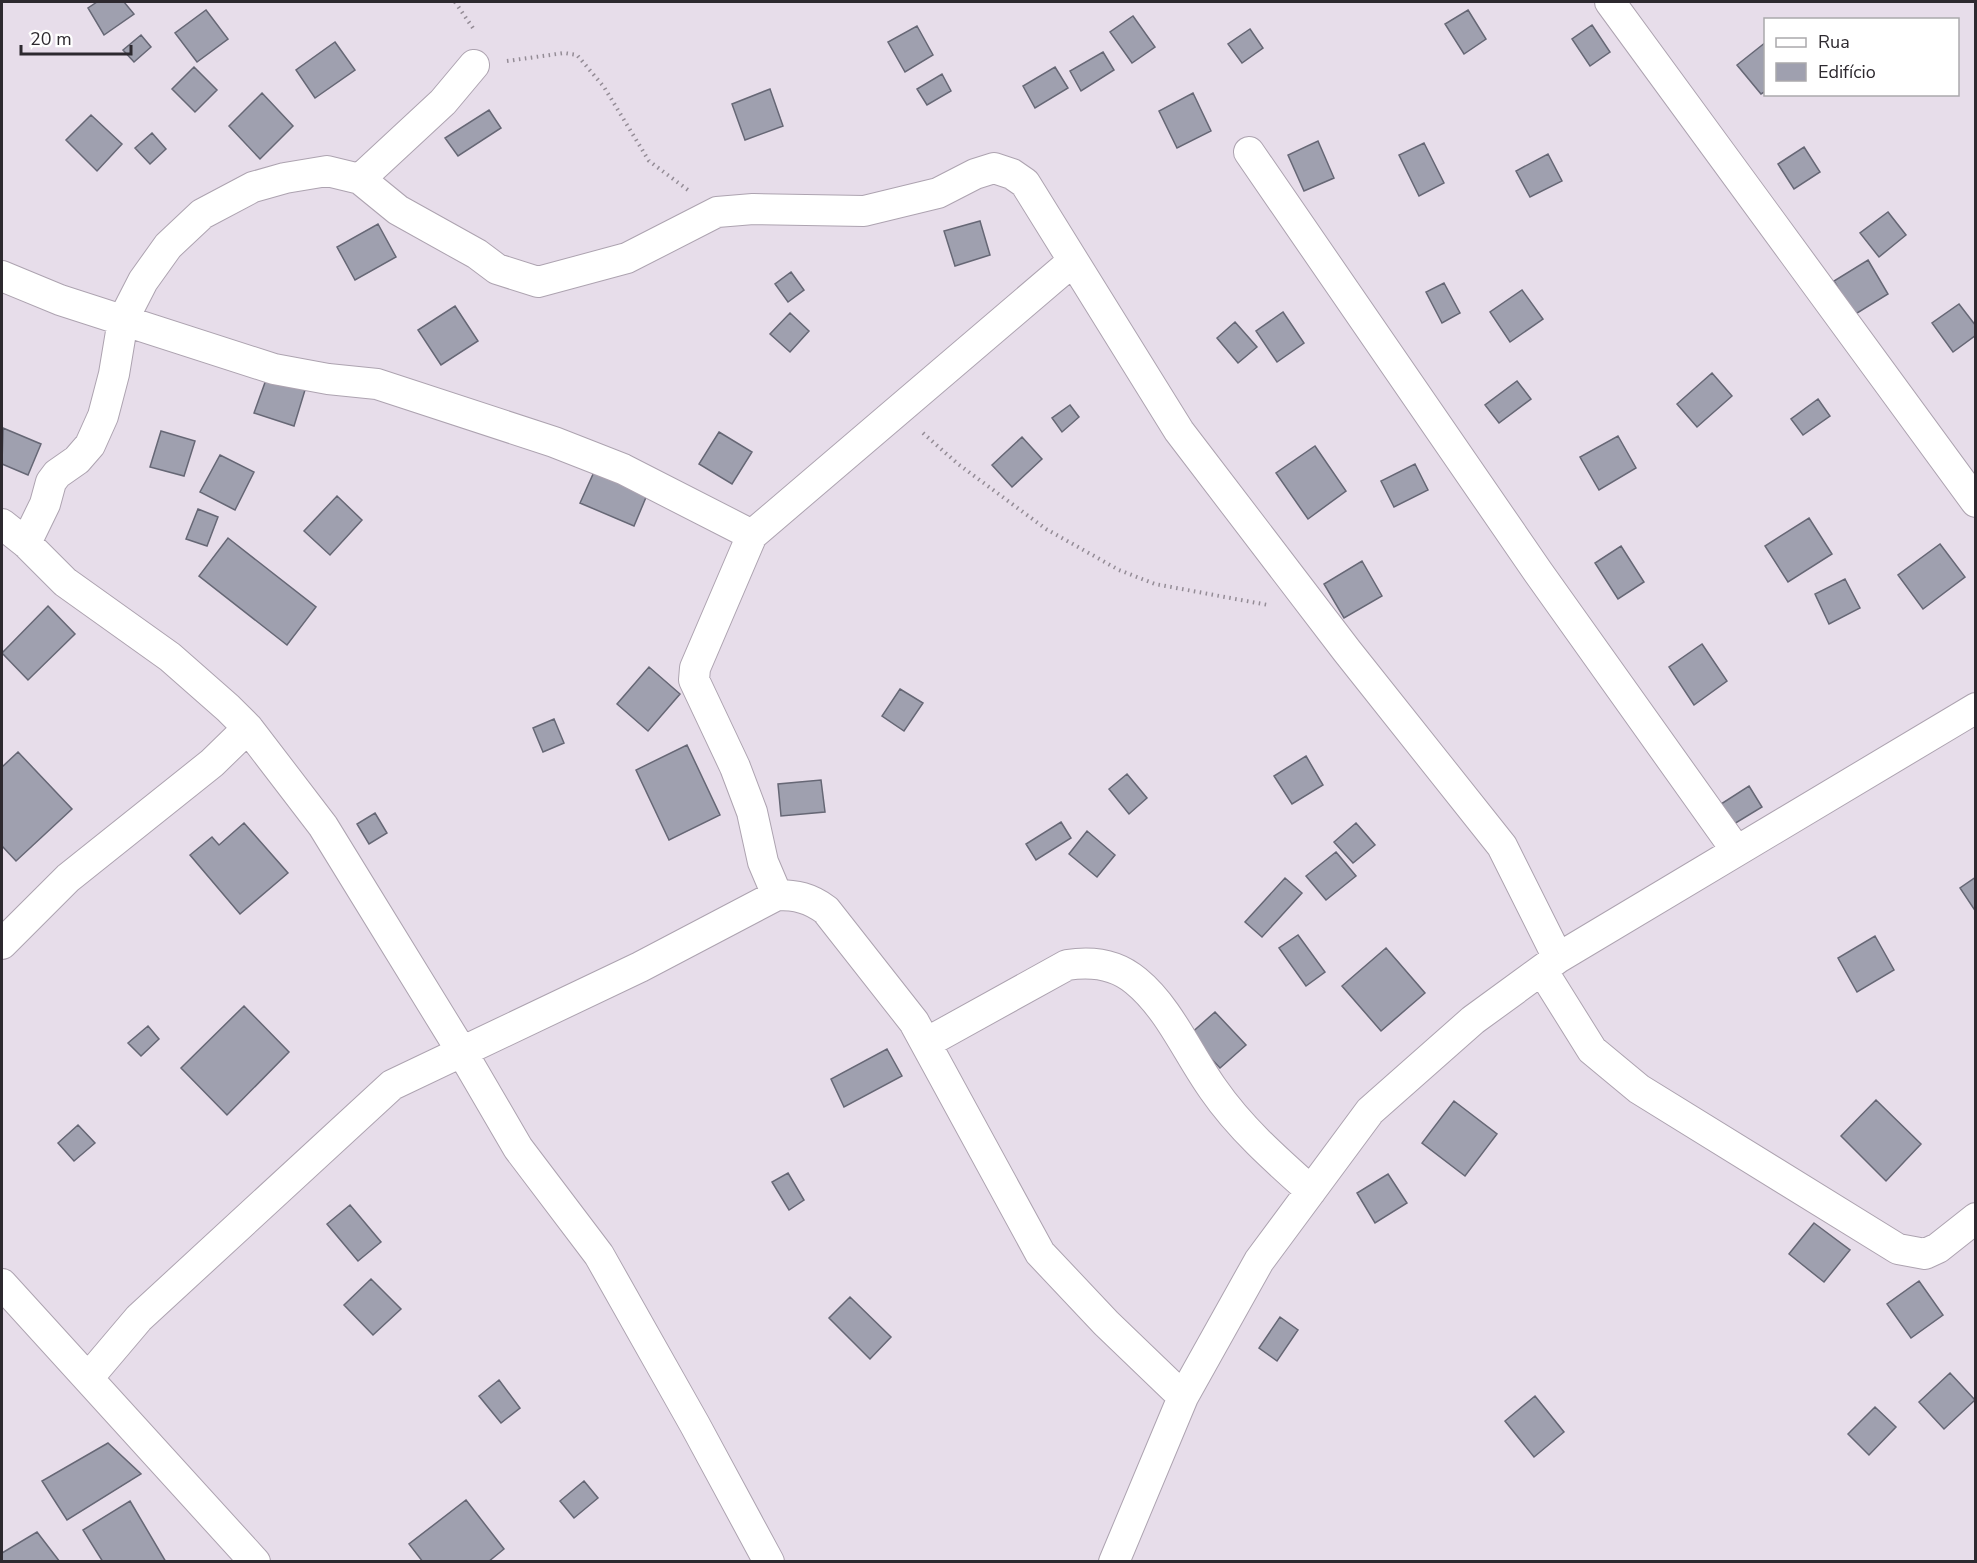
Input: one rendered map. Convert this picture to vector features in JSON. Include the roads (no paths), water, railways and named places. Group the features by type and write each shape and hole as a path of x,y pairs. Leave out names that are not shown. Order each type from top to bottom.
{"street":[{"path":"1610,2 1976,502"},
{"path":"360,179 443,102 474,65"},
{"path":"1249,152 1538,572 1736,850"},
{"path":"26,543 45,504 51,482 57,474 77,460 90,445 99,426 114,374 123,320 143,281 168,246 202,214 254,187 285,178 327,171 360,179 398,210 477,254 497,269 538,282 627,258 717,212 753,209 864,211 938,193 975,174 994,168 1012,174 1025,183 1179,431 1347,651 1502,846 1550,964 1592,1050 1639,1089 1898,1249 1925,1254 1938,1248 1976,1218"},
{"path":"777,895 763,862 752,812 735,767 694,680 695,668 752,535 1073,261"},
{"path":"2,276 60,300 274,369 328,379 377,384 442,404 623,469 752,535"},
{"path":"2,525 26,543 65,582 170,657 248,728 323,826 462,1052 518,1148 598,1255 695,1425 769,1562"},
{"path":"1114,1562 1183,1397 1259,1261 1370,1112 1473,1020 1550,964 1736,850 1976,708"},
{"path":"2,944 68,878 212,762 248,728"},
{"path":"89,1377 139,1318 392,1085 640,967 777,895 792,895 813,900 826,910 914,1022 1040,1253 1106,1323 1183,1397"},
{"path":"926,1043 1067,965 1089,961 1110,966 1135,980 1155,1000 1213,1090 1255,1140 1311,1191"},
{"path":"2,1284 255,1562"}]}
